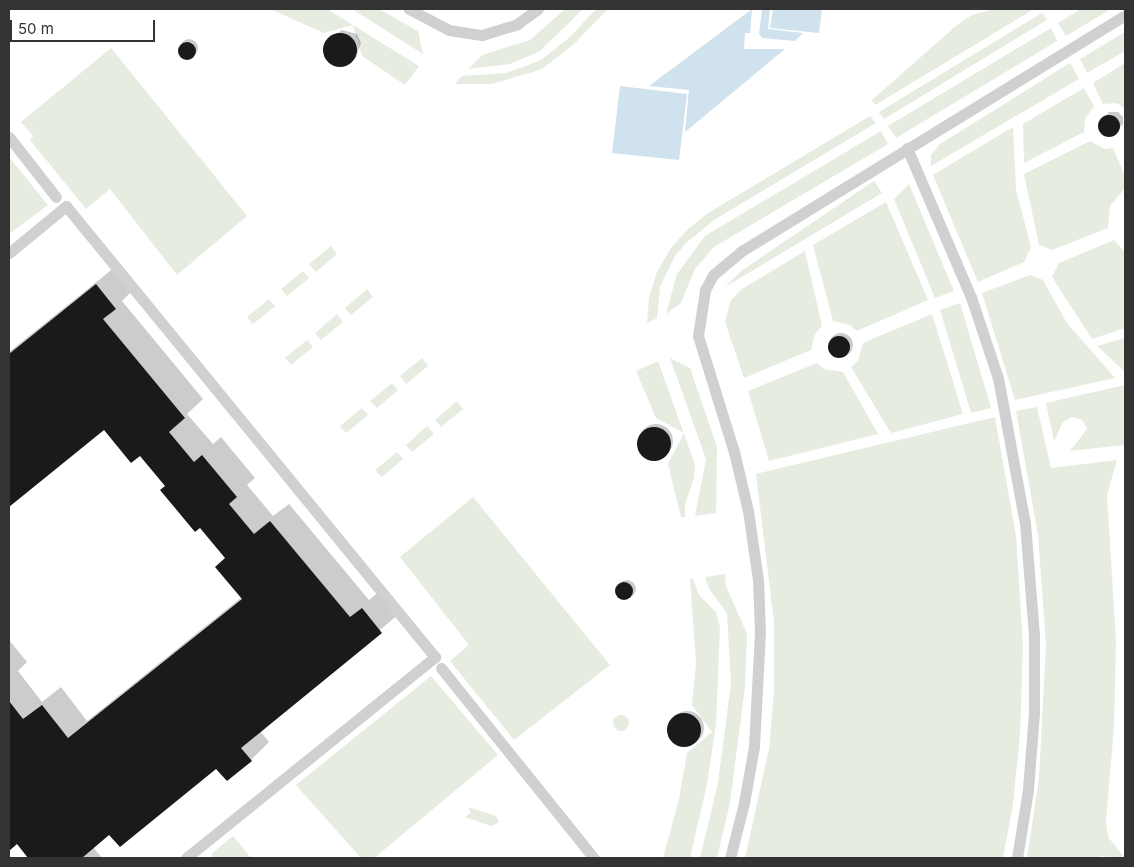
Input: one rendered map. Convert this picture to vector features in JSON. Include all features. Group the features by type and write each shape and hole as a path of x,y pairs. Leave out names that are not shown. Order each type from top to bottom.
{"lane":[{"path":"410,9 449,30 482,35 517,24 538,9"},
{"path":"730,858 744,803 754,746 760,632 758,580 748,511 734,452 698,336 700,307 713,275 740,252 906,148 1125,15"},
{"path":"9,137 56,197"},
{"path":"906,148 970,297 998,378 1025,523 1034,635 1034,713 1028,790 1016,858"},
{"path":"9,253 66,206 435,657 186,858"},
{"path":"441,668 594,858"}],"shaded area":[{"path":"270,9 327,9 353,25 324,33"},
{"path":"352,9 379,9 418,31 423,54"},
{"path":"565,9 583,9 540,51 510,64 468,69 482,55 530,40"},
{"path":"596,9 608,9 574,44 542,69 492,84 455,84 462,76 507,73 541,60 570,37"},
{"path":"994,9 1034,9 875,105 872,100 957,25 972,15"},
{"path":"1081,9 1111,9 1066,36 1058,23"},
{"path":"1042,13 1047,20 884,119 879,112"},
{"path":"353,25 419,66 405,85 362,56"},
{"path":"1051,28 1057,41 896,138 888,126"},
{"path":"1125,32 1125,51 1087,73 1080,59"},
{"path":"111,48 247,216 177,275 110,189 86,209 30,140 33,136 21,122"},
{"path":"1070,63 1079,79 931,166 931,155 940,144"},
{"path":"1125,63 1125,108 1116,103 1103,104 1093,83"},
{"path":"1084,88 1094,106 1085,119 1084,132 1024,163 1023,124"},
{"path":"870,116 876,123 714,220 686,243 675,256 660,287 657,318 647,323 649,298 657,272 671,248 688,229 708,213"},
{"path":"1013,127 1016,190 1031,247 1024,262 978,282 933,175"},
{"path":"881,131 888,144 714,247 695,269 681,303 666,314 677,274 705,236"},
{"path":"1090,141 1105,149 1113,148 1125,176 1125,188 1110,206 1108,228 1052,250 1039,245 1024,174"},
{"path":"9,157 48,205 9,234"},
{"path":"874,181 882,193 725,287 741,271"},
{"path":"909,184 954,291 935,298 894,199"},
{"path":"886,202 928,300 857,331 850,325 833,321 813,245"},
{"path":"1114,240 1125,252 1125,328 1092,339 1052,277 1059,263"},
{"path":"331,246 337,254 316,272 309,264"},
{"path":"805,251 822,326 815,334 811,350 744,378 725,322 731,300 742,289"},
{"path":"303,271 309,278 287,296 281,289"},
{"path":"1030,275 1043,280 1067,323 1115,378 1015,400 982,293"},
{"path":"367,289 373,297 351,315 345,308"},
{"path":"269,299 275,306 253,324 247,317"},
{"path":"960,303 991,408 971,413 940,310"},
{"path":"337,314 343,322 321,340 315,333"},
{"path":"932,314 963,414 891,433 851,367 858,361 863,343"},
{"path":"1125,338 1125,372 1097,346"},
{"path":"307,340 313,347 291,365 285,358"},
{"path":"422,358 428,366 406,384 400,376"},
{"path":"670,358 690,368 717,447 716,513 695,516 706,459"},
{"path":"658,361 684,433 656,418 636,371"},
{"path":"817,363 824,369 843,372 878,434 769,461 748,391"},
{"path":"392,383 398,390 377,408 370,401"},
{"path":"1125,385 1124,445 1070,451 1087,429 1082,420 1072,417 1063,422 1054,441 1046,403"},
{"path":"457,401 463,409 441,427 435,420"},
{"path":"1037,407 1051,468 1117,460 1107,495 1116,641 1114,727 1106,821 1108,837 1125,858 1099,856 1099,858 1027,858 1039,778 1046,644 1038,535 1016,411"},
{"path":"362,408 368,415 346,433 340,426"},
{"path":"995,417 1016,536 1023,646 1020,734 1013,804 1003,858 745,858 769,749 774,691 774,622 756,474"},
{"path":"427,426 434,434 412,452 406,445"},
{"path":"684,433 695,465 694,478 685,504 685,517 681,517 668,464"},
{"path":"397,452 403,459 382,477 375,470"},
{"path":"473,497 610,665 514,740 450,661 469,645 400,557"},
{"path":"725,574 726,586 747,634 745,687 730,803 717,858 700,858 718,783 731,683 727,613 709,589 705,577"},
{"path":"690,579 693,579 699,595 716,612 720,627 716,724 707,784 690,858 663,858 679,799 687,753 712,732 692,705 696,663"},
{"path":"431,676 498,755 374,858 361,858 296,785"},
{"path":"618,715 624,715 629,720 627,729 618,731 613,726 613,720"},
{"path":"468,807 496,816 499,822 491,826 465,817 471,813"},
{"path":"233,836 251,858 215,858 211,854"}],"water":[{"path":"752,9 750,33 745,33 744,49 785,49 685,132 689,90 649,86"},
{"path":"762,9 770,9 768,29 803,33 795,41 762,38 759,34"},
{"path":"773,9 822,9 819,33 770,28"},
{"path":"620,86 687,94 679,160 612,153"}],"building":[{"path":"340,33 347,34 352,38 356,43 356,57 352,62 347,66 340,67 333,66 328,62 324,57 323,50 324,43 328,38 333,34"},
{"path":"187,42 193,45 196,51 193,57 187,60 181,57 178,51 181,45"},
{"path":"1105,115 1113,115 1120,122 1120,130 1113,137 1105,137 1098,130 1098,122"},
{"path":"96,284 116,309 103,319 185,418 169,432 194,462 202,455 237,497 229,504 254,534 270,521 350,617 362,608 382,633 241,748 252,761 227,781 216,769 120,847 109,835 82,858 28,858 17,844 9,851 9,701 23,719 42,705 68,738 242,599 215,567 225,558 200,528 195,532 160,490 165,486 140,456 131,463 104,430 9,507 9,354"},
{"path":"835,336 843,336 850,343 850,351 843,358 835,358 828,351 828,343"},
{"path":"654,427 661,428 666,432 670,437 670,451 666,456 661,460 654,461 647,460 642,456 638,451 637,444 638,437 642,432 647,428"},
{"path":"624,582 630,585 633,591 630,597 624,600 618,597 615,591 618,585"},
{"path":"684,713 691,714 696,718 700,723 700,737 696,742 691,746 684,747 677,746 672,742 668,737 667,730 668,723 672,718 677,714"}]}
